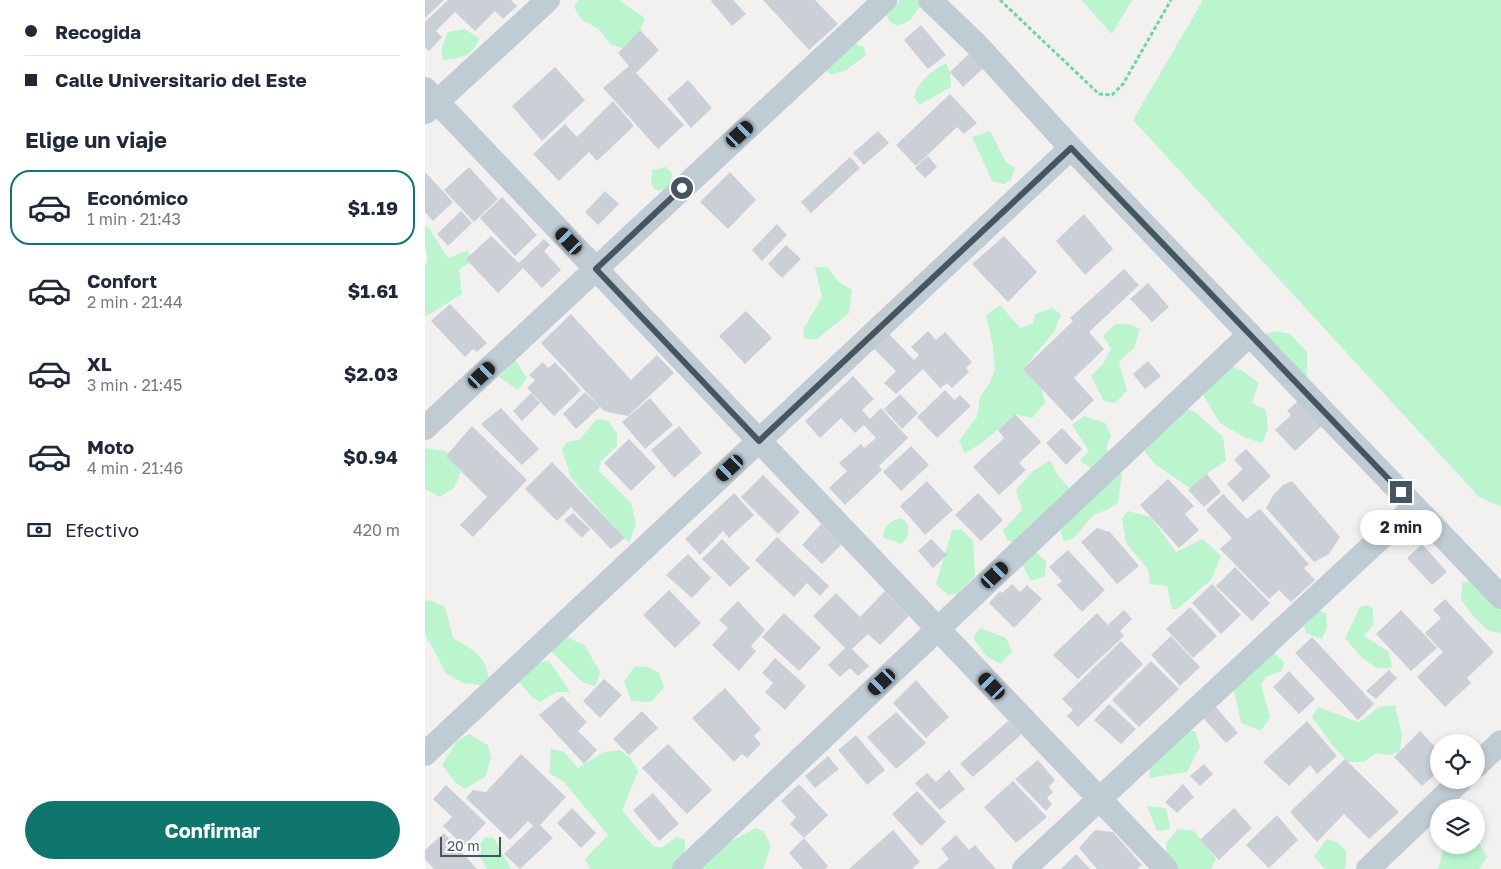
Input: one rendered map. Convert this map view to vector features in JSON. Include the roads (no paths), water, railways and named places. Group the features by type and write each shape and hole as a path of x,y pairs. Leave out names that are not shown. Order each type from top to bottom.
{"street":[{"path":"548,0 429,101 596,269 1166,869"},
{"path":"425,428 885,0"},
{"path":"931,0 987,55 1071,148 1501,598"},
{"path":"425,754 1071,148"},
{"path":"684,869 1249,334"},
{"path":"1024,869 1414,507"},
{"path":"1485,757 1501,742"},
{"path":"1368,869 1452,789"}]}
